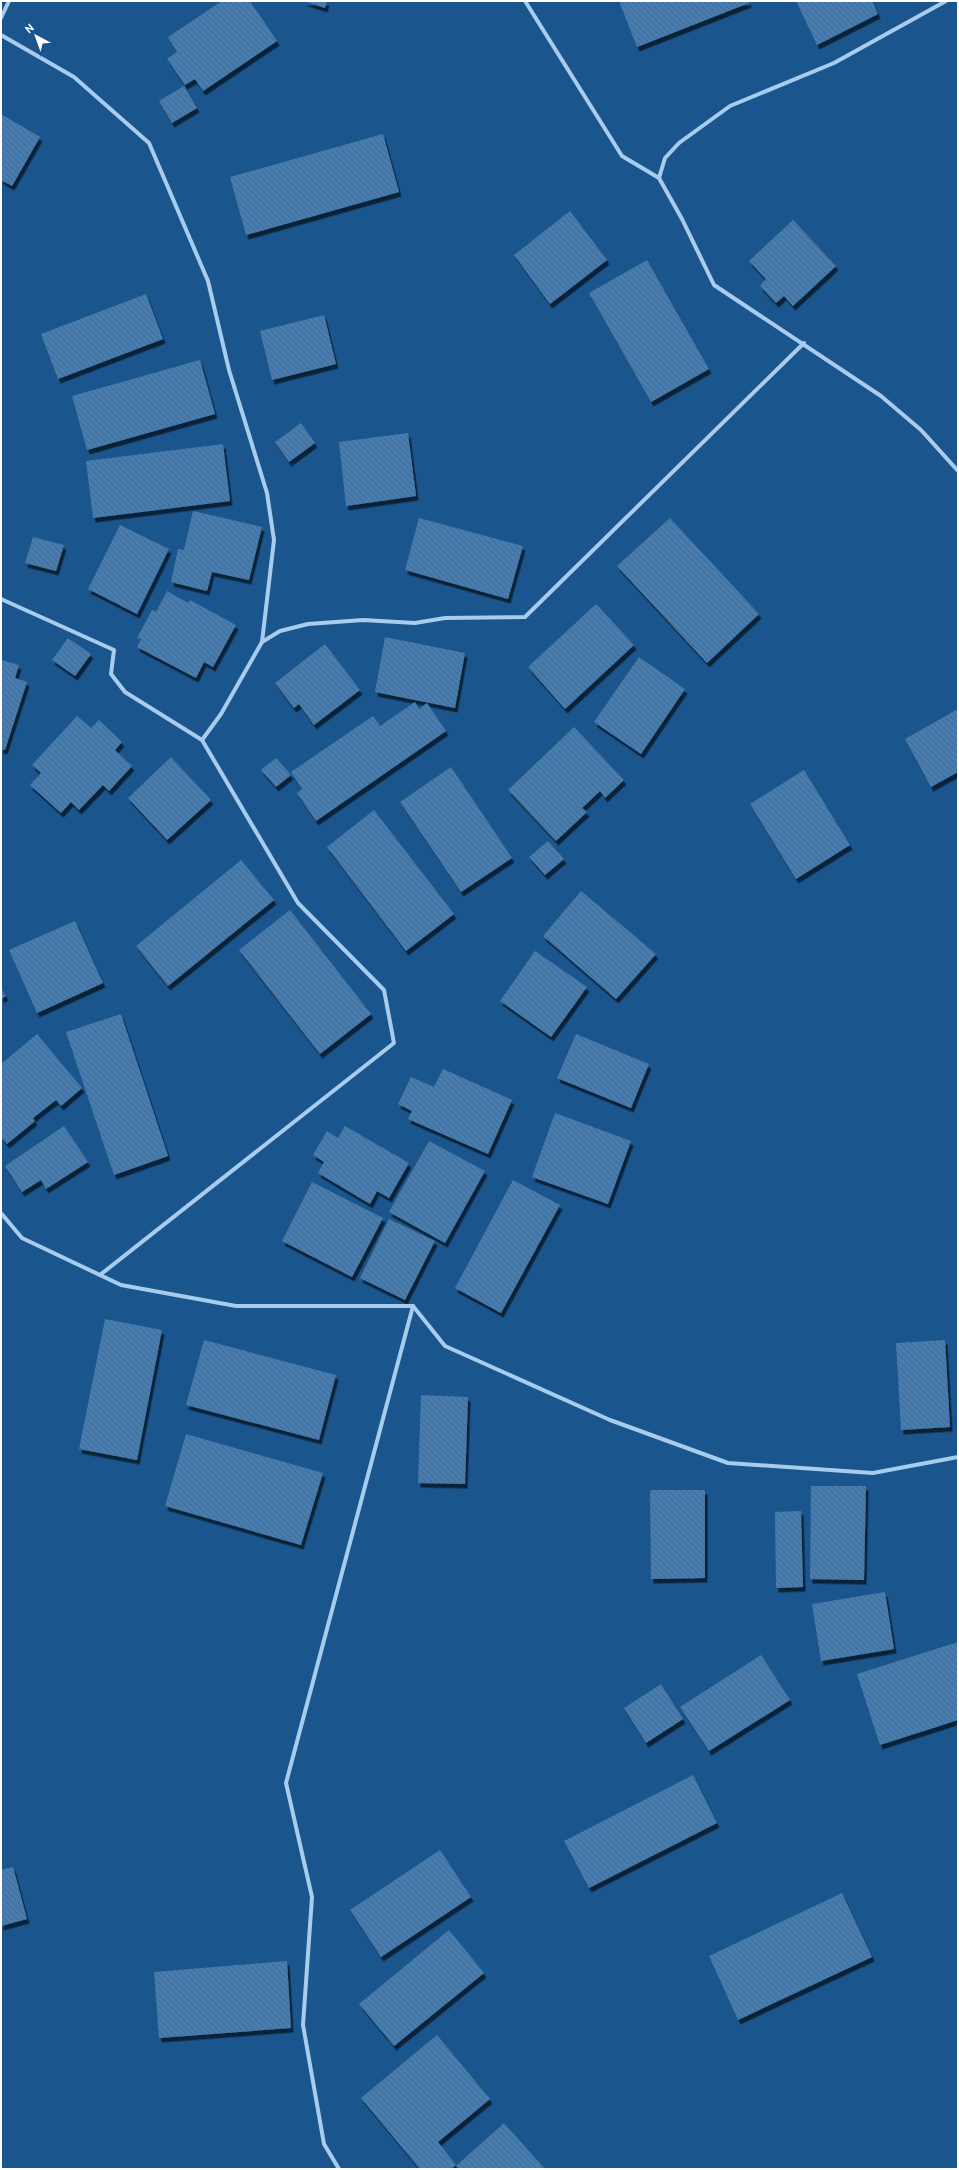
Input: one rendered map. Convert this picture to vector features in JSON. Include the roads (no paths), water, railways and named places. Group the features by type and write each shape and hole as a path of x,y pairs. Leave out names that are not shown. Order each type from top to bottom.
{"street":[{"path":"1,18 9,1"},
{"path":"525,1 622,156 659,178 682,219 714,285 804,343 881,396 921,430 958,471"},
{"path":"659,178 665,158 679,143 730,106 834,64 946,1"},
{"path":"1,35 74,77 149,143 208,281 229,370 267,493 274,540 262,642 221,714 202,740"},
{"path":"262,642 280,631 308,624 363,620 416,623 445,618 526,617 804,343"},
{"path":"1,599 114,650 111,674 125,692 202,740 298,904 384,990 394,1043 100,1275"},
{"path":"1,1213 22,1238 121,1285 236,1306 413,1306"},
{"path":"413,1306 445,1346 610,1420 728,1463 873,1473 958,1457"},
{"path":"339,2169 324,2144 303,2025 312,1897 286,1784 413,1306"}]}
